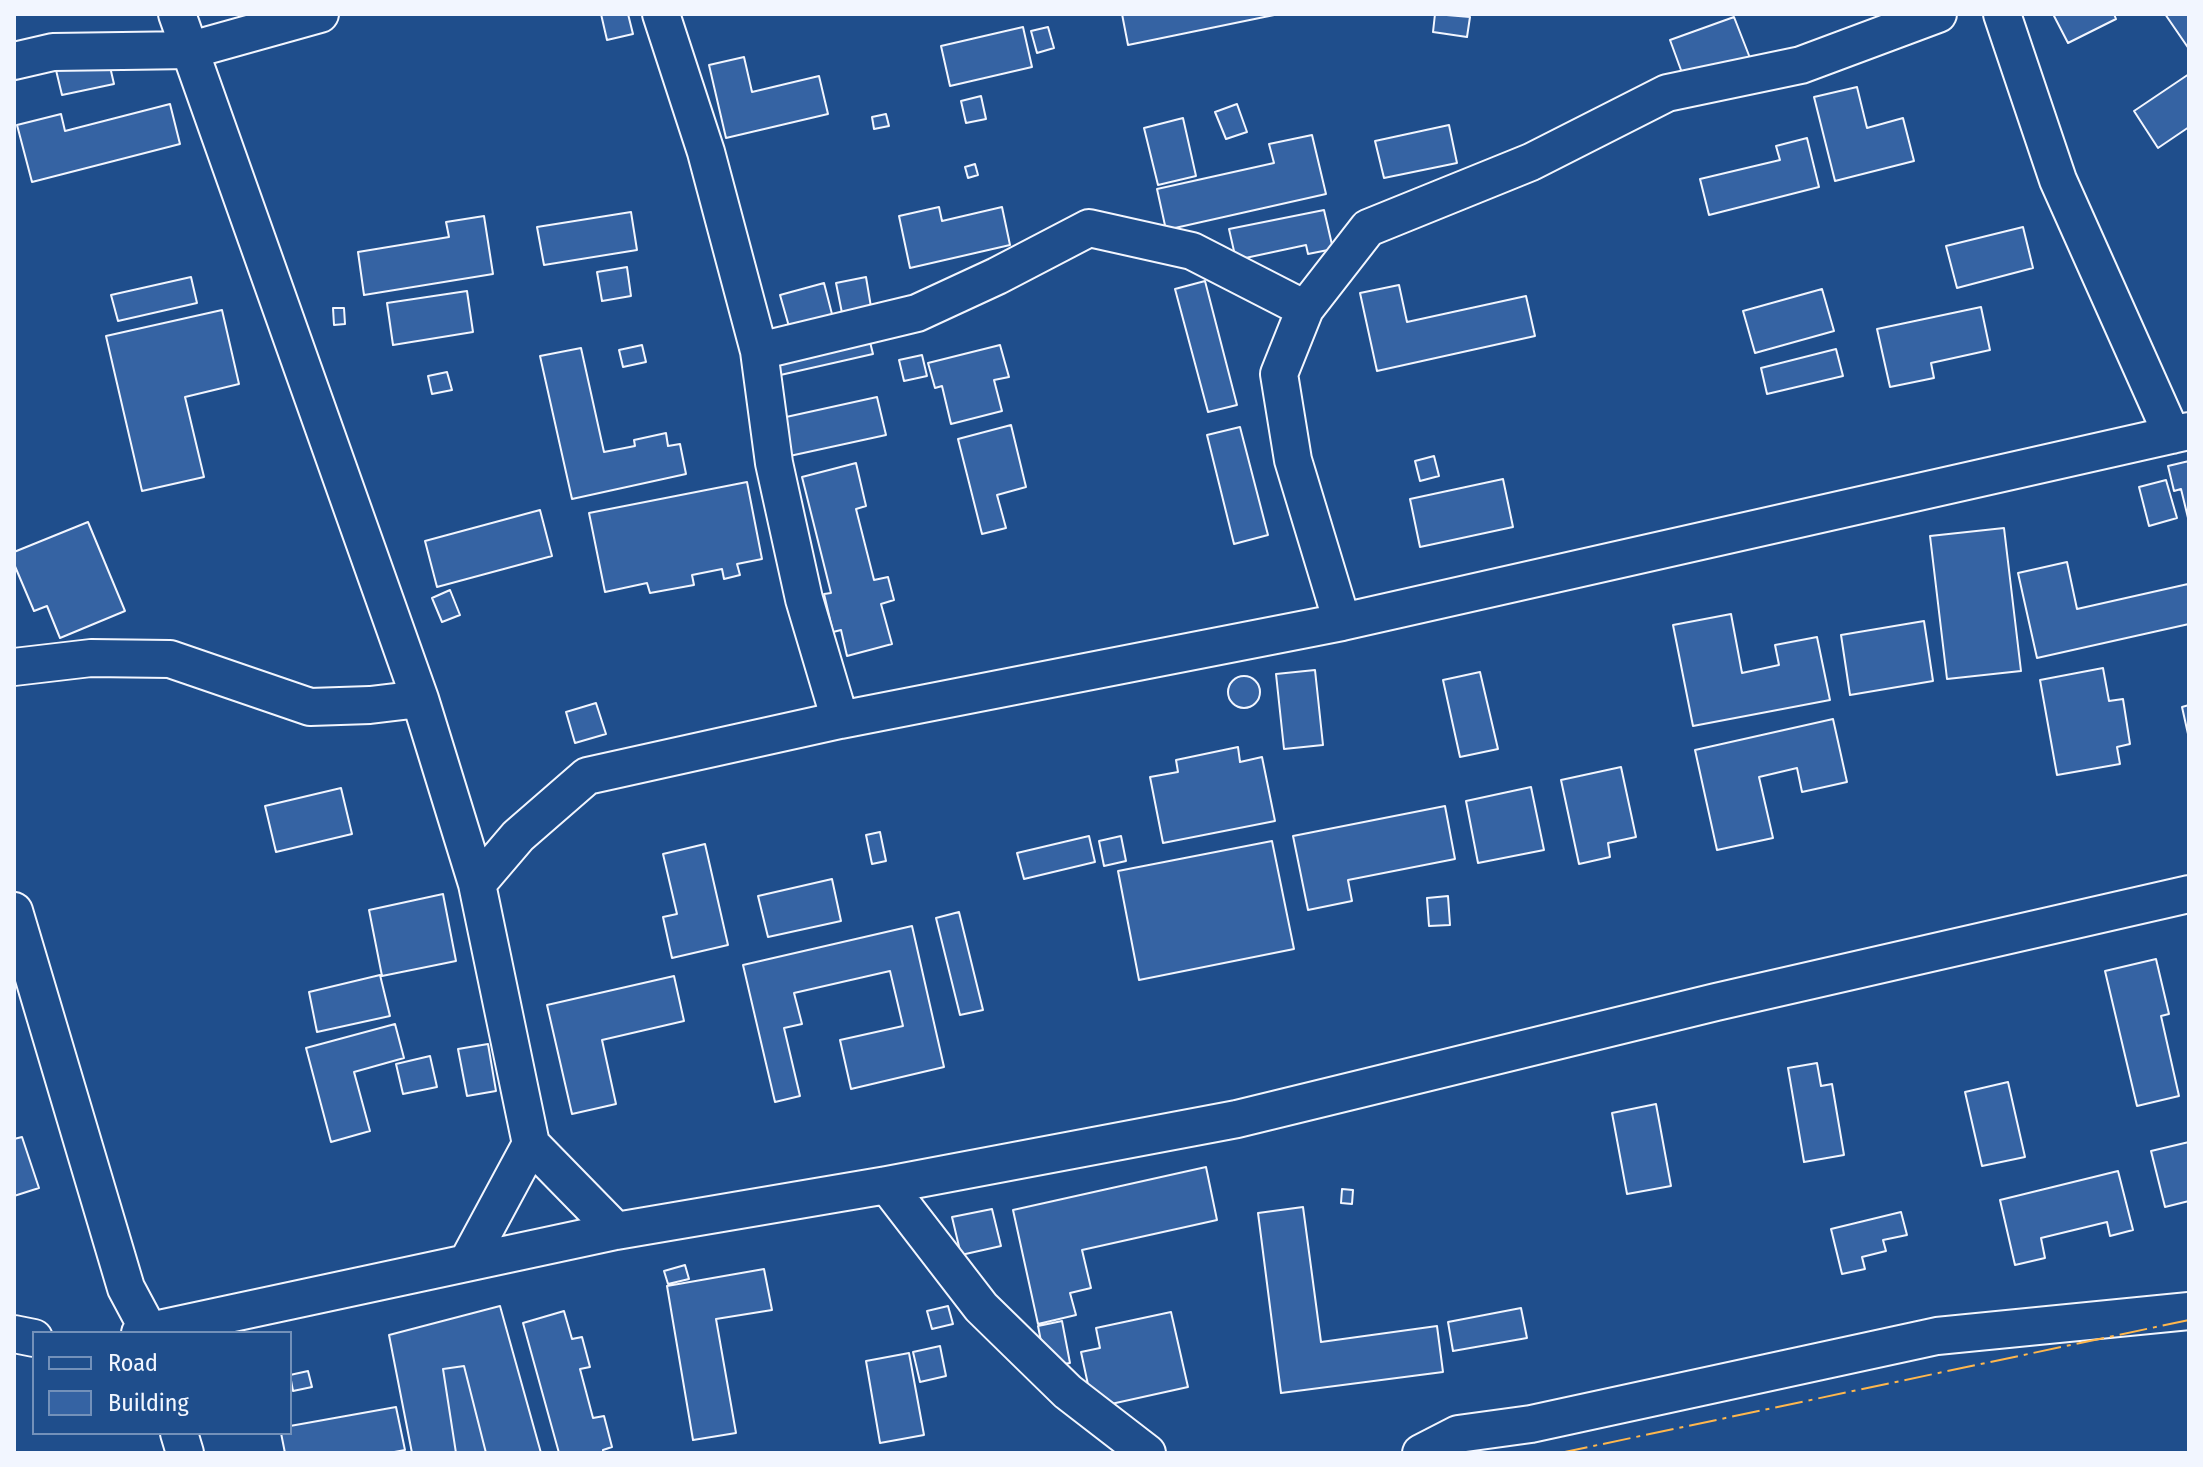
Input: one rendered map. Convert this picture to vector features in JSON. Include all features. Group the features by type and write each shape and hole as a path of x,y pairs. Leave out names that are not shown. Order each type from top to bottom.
{"street":[{"path":"177,14 420,699 477,884 531,1144 616,1231"},
{"path":"14,61 53,52 191,50 320,14"},
{"path":"661,14 706,152 759,351 774,463 804,599 840,720"},
{"path":"1342,622 1293,460 1279,374 1305,309 1368,228 1531,162 1667,93 1801,65 1938,14"},
{"path":"477,884 518,836 587,776 840,720 1342,622 2181,433 2058,180 2002,14"},
{"path":"759,351 917,313 1089,228 1192,251 1305,309"},
{"path":"14,667 91,658 170,659 310,707 420,699"},
{"path":"154,1331 616,1231 887,1185 1237,1119 1716,1002 2189,894"},
{"path":"14,911 126,1288 149,1331"},
{"path":"468,1261 531,1144"},
{"path":"887,1185 981,1307 1068,1392 1147,1453"},
{"path":"1421,1453 1458,1434 1534,1438 1937,1336 2189,1311"}],"building":[{"path":"601,14 628,14 633,34 607,40"},
{"path":"1122,14 1279,14 1128,45"},
{"path":"1435,14 1470,17 1467,37 1433,32"},
{"path":"2053,14 2114,14 2116,19 2068,43"},
{"path":"2165,14 2189,14 2189,49"},
{"path":"1734,17 1750,58 1685,81 1670,40"},
{"path":"1023,27 1032,67 950,86 941,46"},
{"path":"1048,27 1054,48 1037,53 1031,31"},
{"path":"744,57 752,92 819,76 828,114 726,138 709,65"},
{"path":"108,58 114,84 62,95 55,66"},
{"path":"2189,74 2189,127 2158,148 2134,111"},
{"path":"1857,87 1867,128 1903,118 1914,161 1835,181 1814,97"},
{"path":"981,96 986,119 966,123 961,101"},
{"path":"170,104 180,144 32,182 17,125 61,114 65,131"},
{"path":"1237,104 1247,132 1226,139 1215,112"},
{"path":"886,114 889,126 874,129 872,117"},
{"path":"1183,118 1196,176 1158,185 1144,128"},
{"path":"1449,125 1457,163 1384,178 1375,141"},
{"path":"1312,135 1326,194 1166,230 1157,189 1274,163 1269,144"},
{"path":"1807,138 1819,187 1709,215 1700,179 1780,160 1776,146"},
{"path":"975,164 978,175 968,178 965,167"},
{"path":"939,207 942,221 1002,207 1010,245 910,268 899,216"},
{"path":"1324,210 1333,249 1308,254 1306,245 1236,260 1229,229"},
{"path":"631,212 637,250 544,265 537,227"},
{"path":"484,216 493,274 364,295 358,252 449,237 446,222"},
{"path":"2023,227 2033,268 1957,288 1946,246"},
{"path":"627,267 631,296 602,301 597,272"},
{"path":"191,277 197,303 118,321 111,295"},
{"path":"866,277 871,307 842,313 836,283"},
{"path":"1205,281 1237,405 1208,412 1175,289"},
{"path":"824,283 833,318 790,330 780,295"},
{"path":"1399,285 1407,322 1526,296 1535,336 1377,371 1360,293"},
{"path":"1822,289 1834,331 1755,353 1743,311"},
{"path":"467,291 473,332 393,345 387,303"},
{"path":"1981,307 1990,350 1931,363 1934,378 1890,387 1877,329"},
{"path":"333,308 344,308 345,324 334,325"},
{"path":"222,310 239,384 185,397 204,477 142,491 106,336"},
{"path":"868,334 873,354 776,376 772,356"},
{"path":"642,345 646,362 623,367 619,350"},
{"path":"1000,345 1009,377 994,380 1002,411 951,424 942,386 935,388 928,363"},
{"path":"581,348 604,452 635,446 634,440 666,433 668,446 680,444 686,474 572,499 540,356"},
{"path":"1836,349 1843,376 1767,394 1761,368"},
{"path":"922,355 927,376 904,381 899,360"},
{"path":"447,372 452,390 432,394 428,376"},
{"path":"877,397 886,435 785,457 777,419"},
{"path":"1011,425 1026,487 997,495 1006,528 982,534 958,439"},
{"path":"1240,427 1268,535 1234,544 1207,435"},
{"path":"1434,456 1439,476 1420,481 1415,461"},
{"path":"2189,461 2189,522 2181,489 2174,491 2168,466"},
{"path":"856,463 866,506 856,509 874,580 888,577 894,600 881,604 892,644 847,656 841,630 833,632 824,594 831,593 802,477"},
{"path":"1503,479 1513,527 1420,547 1410,499"},
{"path":"2166,480 2177,518 2149,526 2139,487"},
{"path":"747,482 762,559 737,564 740,575 724,579 722,569 692,575 694,585 650,593 647,583 605,592 589,513"},
{"path":"540,510 552,556 437,587 425,541"},
{"path":"88,522 125,611 60,638 47,606 34,611 14,564 14,552"},
{"path":"2004,528 2021,671 1947,679 1930,536"},
{"path":"2067,562 2077,609 2188,584 2189,624 2037,658 2018,573"},
{"path":"450,590 460,615 442,622 432,598"},
{"path":"1731,614 1742,673 1779,665 1775,645 1817,637 1830,700 1693,726 1673,625"},
{"path":"1924,621 1933,681 1850,695 1841,635"},
{"path":"2103,668 2109,701 2123,699 2130,744 2117,747 2120,764 2057,775 2040,680"},
{"path":"1315,670 1323,745 1284,749 1276,674"},
{"path":"1480,672 1498,749 1460,757 1443,680"},
{"path":"1244,676 1256,680 1260,692 1256,704 1244,708 1232,704 1228,692 1232,680"},
{"path":"596,703 606,734 575,743 566,712"},
{"path":"2189,705 2189,734 2188,734 2182,707"},
{"path":"1833,719 1847,782 1802,792 1797,768 1759,777 1773,838 1717,850 1695,750"},
{"path":"1238,747 1240,762 1262,757 1275,821 1163,843 1150,777 1178,772 1176,760"},
{"path":"1621,767 1636,837 1608,843 1610,857 1579,864 1561,780"},
{"path":"1531,787 1544,850 1478,863 1466,801"},
{"path":"341,788 352,834 276,852 265,806"},
{"path":"1445,806 1455,859 1348,880 1352,901 1308,910 1293,836"},
{"path":"880,832 886,861 872,864 866,835"},
{"path":"1089,836 1095,862 1024,879 1017,853"},
{"path":"1121,836 1126,861 1104,866 1099,841"},
{"path":"1272,841 1294,949 1139,980 1118,871"},
{"path":"705,844 728,945 672,958 663,917 677,914 663,854"},
{"path":"832,879 841,921 768,937 758,896"},
{"path":"443,894 456,961 382,976 369,910"},
{"path":"1448,896 1450,925 1429,926 1427,898"},
{"path":"959,912 983,1010 960,1015 936,918"},
{"path":"912,926 944,1067 851,1089 840,1040 903,1026 890,971 794,993 802,1024 784,1028 800,1096 775,1102 743,965"},
{"path":"2156,959 2169,1014 2161,1016 2179,1096 2137,1106 2105,971"},
{"path":"380,975 390,1016 317,1032 309,992"},
{"path":"674,976 684,1021 602,1040 616,1104 572,1114 547,1005"},
{"path":"395,1024 404,1058 354,1072 370,1131 331,1142 306,1048"},
{"path":"488,1044 496,1091 467,1096 458,1049"},
{"path":"430,1056 437,1087 403,1094 396,1064"},
{"path":"1817,1063 1821,1086 1832,1084 1844,1155 1804,1162 1788,1068"},
{"path":"2008,1082 2025,1157 1982,1166 1965,1092"},
{"path":"1656,1104 1671,1186 1627,1194 1612,1113"},
{"path":"22,1137 39,1188 14,1196 14,1139"},
{"path":"2189,1142 2189,1201 2165,1207 2151,1151"},
{"path":"1206,1167 1217,1220 1082,1250 1091,1288 1070,1293 1076,1315 1038,1324 1013,1210"},
{"path":"2118,1171 2133,1230 2110,1236 2107,1222 2041,1238 2045,1258 2015,1265 2000,1200"},
{"path":"1342,1189 1353,1190 1352,1204 1341,1203"},
{"path":"1303,1207 1321,1342 1437,1326 1443,1372 1281,1393 1258,1213"},
{"path":"992,1209 1001,1246 961,1255 952,1217"},
{"path":"1901,1212 1907,1235 1883,1240 1886,1251 1862,1257 1865,1269 1842,1274 1831,1229"},
{"path":"685,1265 689,1279 668,1284 664,1271"},
{"path":"764,1269 772,1310 716,1319 736,1433 693,1440 667,1286"},
{"path":"500,1306 541,1453 486,1453 464,1366 443,1369 456,1453 412,1453 389,1335"},
{"path":"948,1306 953,1324 932,1329 927,1311"},
{"path":"1521,1308 1527,1338 1453,1351 1448,1322"},
{"path":"564,1311 572,1339 582,1337 590,1367 580,1369 593,1418 604,1416 612,1447 603,1450 603,1453 559,1453 523,1323"},
{"path":"1171,1312 1188,1387 1093,1408 1081,1352 1100,1348 1096,1328"},
{"path":"1062,1321 1070,1363 1046,1367 1038,1326"},
{"path":"940,1346 946,1376 920,1382 913,1352"},
{"path":"909,1353 924,1435 880,1443 866,1361"},
{"path":"464,1366 486,1453 456,1453 443,1369"},
{"path":"308,1371 312,1387 293,1391 292,1375"},
{"path":"396,1407 405,1450 389,1453 285,1453 281,1435 292,1435 292,1426"}],"power":[{"path":"1560,1453 2189,1320"}]}
